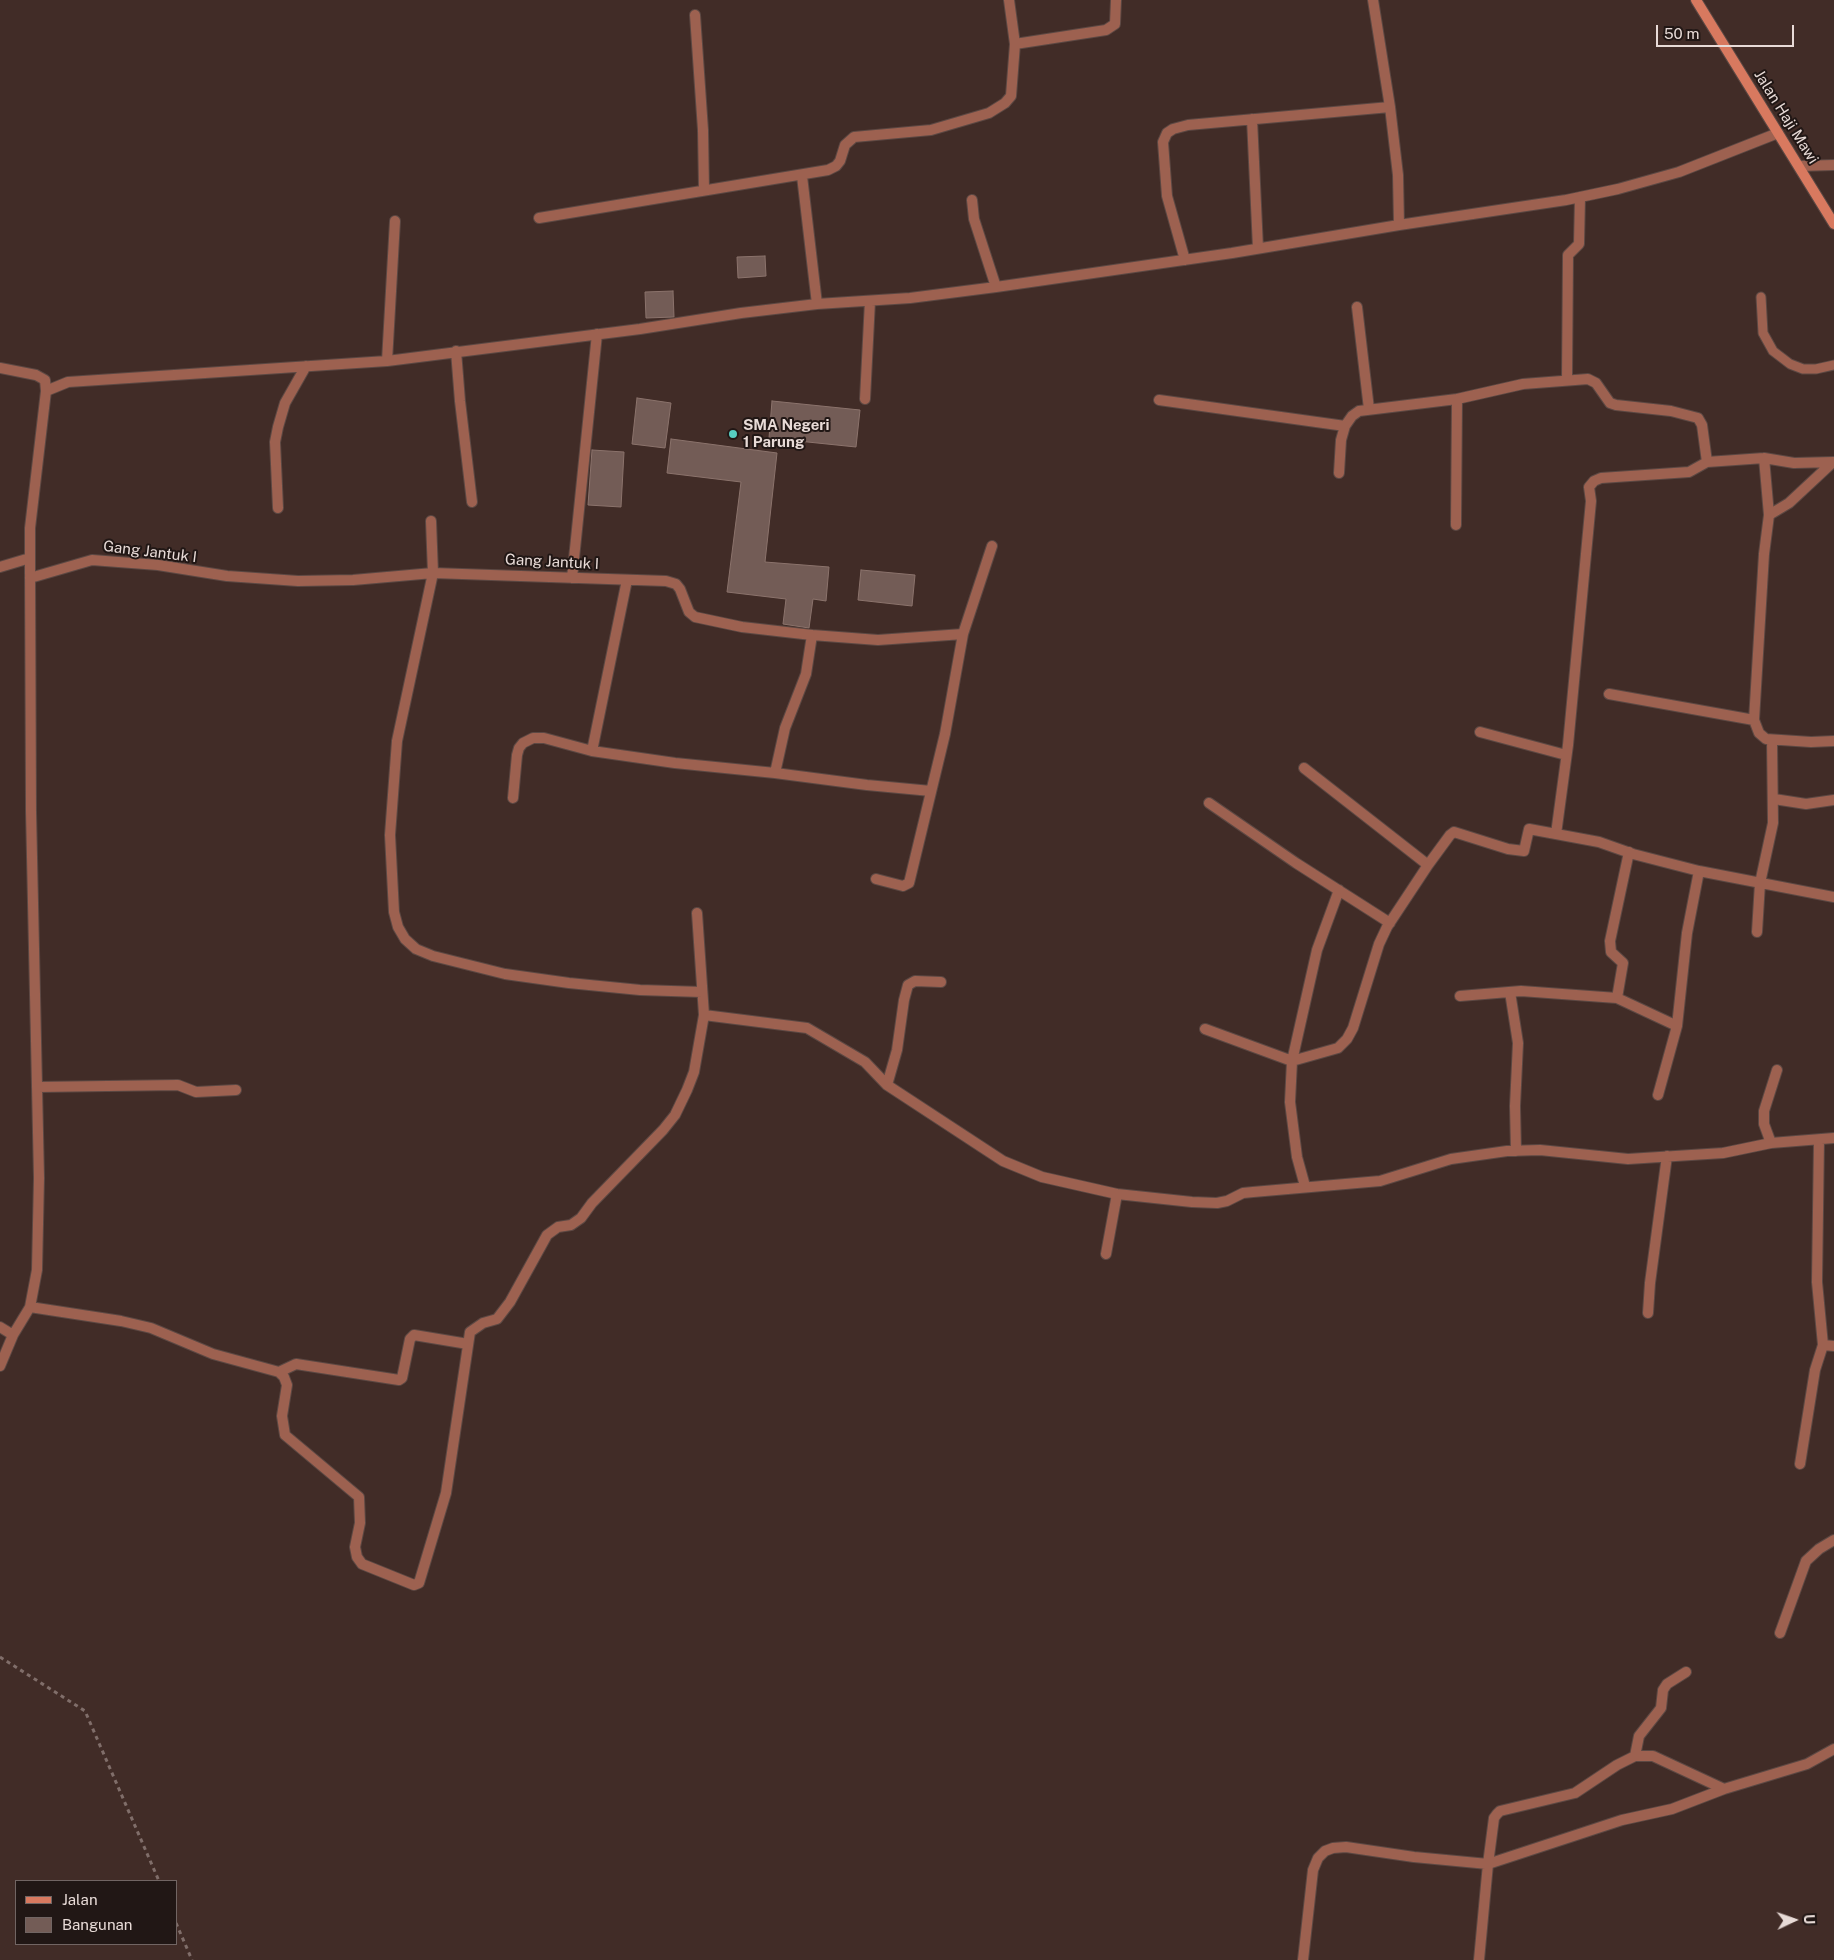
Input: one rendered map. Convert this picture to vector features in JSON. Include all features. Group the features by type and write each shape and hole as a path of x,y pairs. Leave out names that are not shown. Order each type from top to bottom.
{"street":[{"path":"539,218 704,190 802,176 828,170 836,166 843,157 845,145 851,138 931,130 972,118 1000,107 1011,96 1015,44 1009,0"},
{"path":"1015,44 1106,30 1115,24 1116,0"},
{"path":"1373,0 1390,107 1398,175 1399,225"},
{"name":"Jalan Haji Mawi","path":"1696,0 1834,224"},
{"path":"695,14 703,130 704,190"},
{"path":"1184,260 1168,196 1163,142 1166,133 1188,125 1390,107"},
{"path":"1252,119 1258,248"},
{"path":"46,391 68,382 387,361 817,304 870,301 996,287 1184,260 1580,197 1618,189 1679,172 1778,132"},
{"path":"1799,166 1834,165"},
{"path":"802,176 817,304"},
{"path":"1567,380 1568,255 1579,244 1580,197"},
{"path":"972,200 974,220 996,287"},
{"path":"387,361 395,221"},
{"path":"866,399 870,301"},
{"path":"1357,308 1368,409"},
{"path":"572,578 597,334"},
{"path":"456,351 472,502"},
{"path":"278,508 275,442 286,403 306,366"},
{"path":"0,368 36,374 45,380 46,391 30,528 31,811 37,1087 38,1233 36,1281 30,1307 13,1335 0,1366"},
{"path":"1339,473 1341,440 1345,426 1352,416 1368,409 1457,399 1523,384 1567,380 1592,380 1610,403 1616,405 1671,411 1698,418 1702,425 1707,462"},
{"path":"1456,525 1457,399"},
{"path":"1159,400 1345,426"},
{"path":"1764,458 1769,515 1764,554 1754,720 1762,737 1772,740 1834,741"},
{"path":"1556,834 1566,755 1591,501 1589,487 1594,481 1601,478 1689,472 1707,462 1764,458 1794,463 1833,462"},
{"path":"1769,515 1789,503 1833,462"},
{"path":"431,521 433,573 397,742 390,826 394,912 404,939 416,949 433,956 505,974 631,989 702,992"},
{"path":"876,879 903,886 909,883 945,734 963,634 992,546"},
{"path":"0,567 30,558"},
{"name":"Gang Jantuk I","path":"30,578 92,560 158,565 227,576 298,581 353,580 433,573 506,574 666,581 676,584 680,589 689,612 695,616 742,627 878,640 963,634"},
{"path":"592,751 627,580"},
{"path":"776,773 785,728 806,674 812,635"},
{"path":"1609,694 1754,720"},
{"path":"1480,732 1566,755"},
{"path":"513,798 517,755 523,743 534,738 544,738 592,751 675,763 931,791"},
{"path":"1757,932 1760,883 1772,822 1774,799 1772,740"},
{"path":"1304,768 1428,865"},
{"path":"1774,799 1806,804 1834,800"},
{"path":"1209,803 1390,923"},
{"path":"1205,1030 1292,1061 1338,1048 1347,1039 1353,1028 1379,944 1390,923 1428,865 1454,832 1508,849 1524,851 1529,830 1556,834 1600,842 1699,871 1834,897"},
{"path":"1617,998 1623,963 1611,952 1610,941 1629,852"},
{"path":"1658,1095 1677,1026 1687,933 1699,871"},
{"path":"1305,1186 1297,1157 1290,1102 1292,1061 1317,950 1339,890"},
{"path":"30,1307 121,1321 151,1328 213,1354 279,1372 287,1384 282,1416 285,1436 359,1497 360,1523 355,1547 357,1558 362,1564 414,1585 419,1583 446,1493 470,1332 483,1323 497,1319 510,1302 547,1235 558,1227 571,1225 576,1222 663,1130 675,1115 694,1072 704,1015 697,913"},
{"path":"887,1084 898,1050 904,1000 908,985 915,981 941,982"},
{"path":"1460,996 1510,992 1560,993 1617,998 1677,1026"},
{"path":"1510,992 1518,1043 1515,1106 1516,1150"},
{"path":"704,1015 807,1028 864,1062 887,1084 1003,1161 1042,1178 1116,1194 1217,1203 1243,1194 1305,1186 1348,1185 1380,1181 1451,1159 1516,1150 1540,1150 1628,1159 1723,1153 1771,1143 1834,1138"},
{"path":"1771,1143 1764,1124 1764,1111 1777,1070"},
{"path":"37,1087 178,1085 196,1092 236,1090"},
{"path":"1800,1464 1815,1370 1829,1346 1817,1282 1819,1140"},
{"path":"1648,1313 1650,1283 1667,1156"},
{"path":"1106,1254 1116,1194"},
{"path":"0,1326 13,1335"},
{"path":"279,1372 296,1364 399,1380 402,1378 410,1339 414,1335 468,1344"},
{"path":"1780,1633 1806,1561 1819,1549 1834,1540"},
{"path":"1635,1756 1639,1736 1661,1708 1663,1690 1667,1684 1686,1672"},
{"path":"1303,1960 1313,1870 1318,1858 1325,1851 1346,1847 1488,1864 1622,1820 1672,1809 1724,1789 1807,1764 1834,1749"},
{"path":"1479,1960 1488,1864 1497,1814 1500,1811 1575,1793 1617,1765 1635,1756 1654,1756 1724,1789"}],"lane":[{"path":"1761,297 1763,333 1773,350 1790,364 1803,369 1816,369 1834,365"}],"path":[{"path":"0,1657 85,1711 158,1880"},
{"path":"178,1928 192,1960"}],"building":[{"path":"765,256 766,276 738,278 737,257"},
{"path":"673,291 674,317 646,318 645,292"},
{"path":"637,398 671,403 665,448 632,444"},
{"path":"772,401 860,410 856,447 769,438"},
{"path":"671,439 777,453 765,562 829,567 826,601 813,599 809,628 783,624 786,599 727,592 741,482 667,473"},
{"path":"592,450 624,452 621,507 588,505"},
{"path":"861,570 915,575 912,606 858,600"}],"place":[{"name":"SMA Negeri 1 Parung","path":"733,434"}]}
